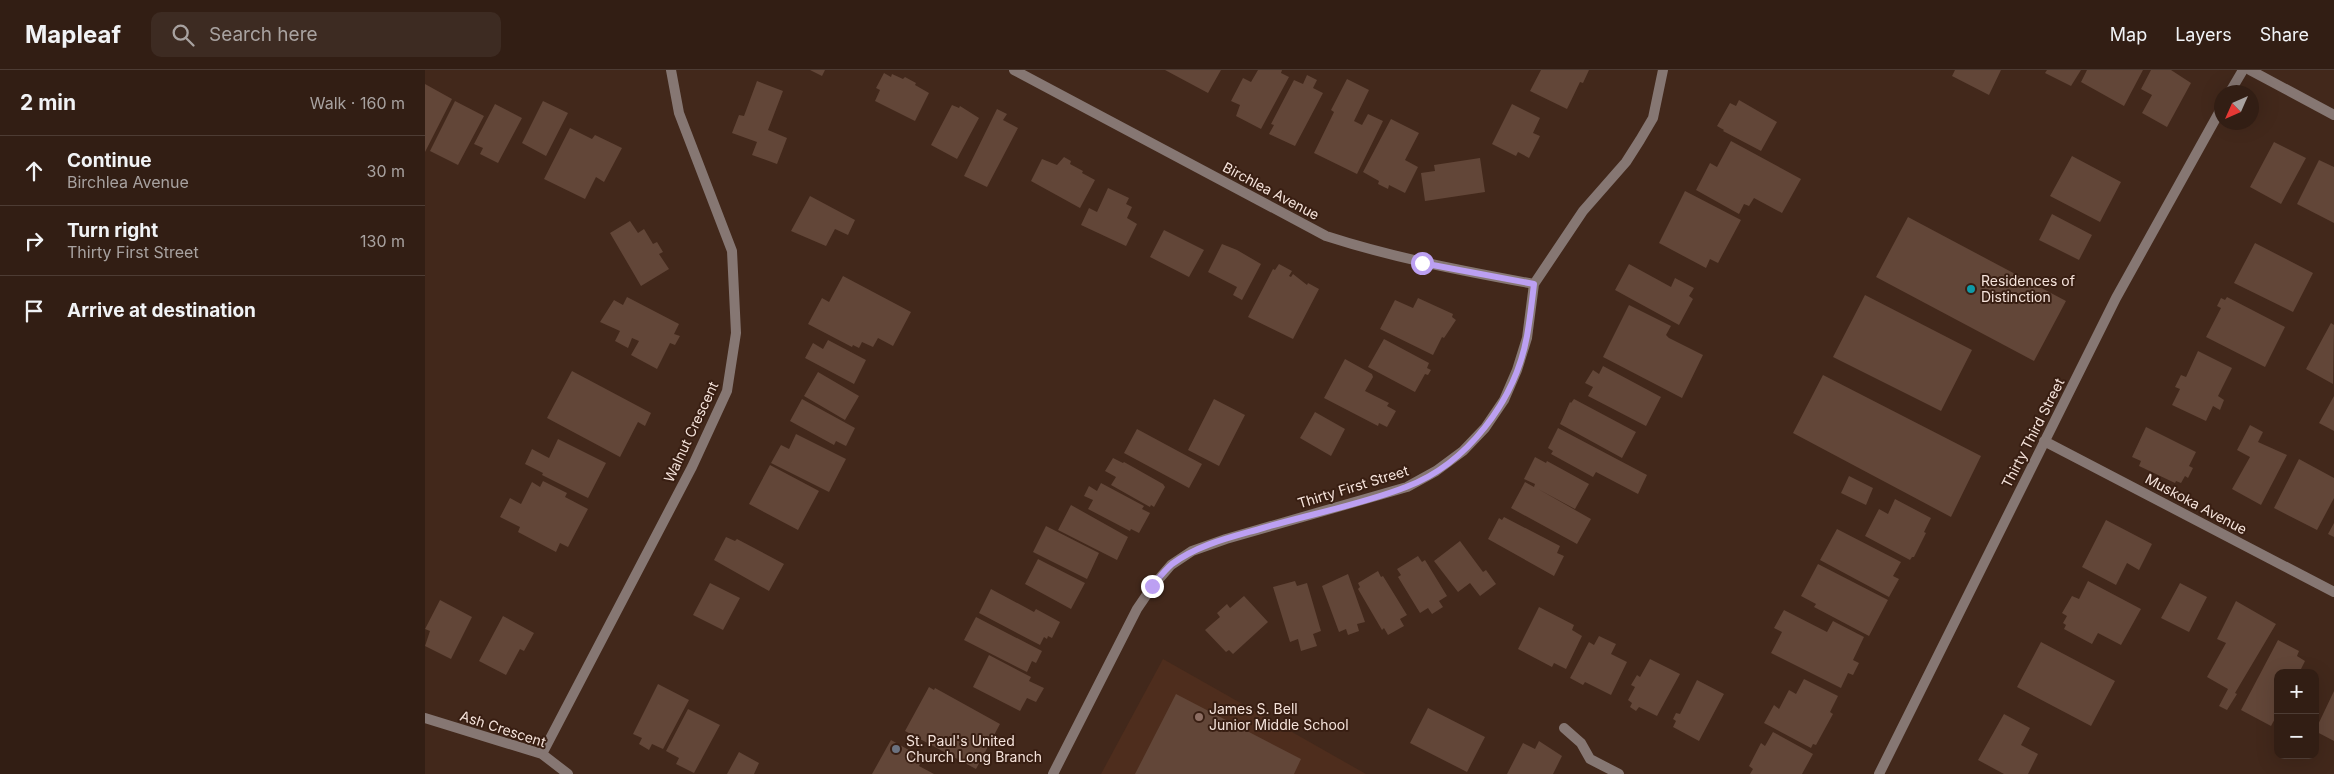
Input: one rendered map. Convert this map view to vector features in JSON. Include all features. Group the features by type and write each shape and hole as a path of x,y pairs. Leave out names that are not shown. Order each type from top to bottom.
{"street":[{"name":"Walnut Crescent","path":"542,754 692,467 727,391 736,333 732,252 679,113 671,70"},
{"name":"Birchlea Avenue","path":"1014,70 1326,236 1370,250 1422,263 1534,284"},
{"name":"Thirty First Street","path":"1053,774 1137,609 1152,586 1171,565 1192,551 1226,539 1407,487 1437,472 1463,451 1485,428 1503,400 1517,370 1527,338 1534,284 1583,210 1626,162 1641,140 1653,118 1663,70"},
{"path":"2235,85 2243,70"},
{"path":"2250,70 2334,115"},
{"name":"Thirty Third Street","path":"1879,774 2116,298 2214,122"},
{"name":"Muskoka Avenue","path":"2044,441 2334,592"},
{"name":"Ash Crescent","path":"425,718 542,754 568,774"},
{"path":"1564,728 1581,743 1589,759 1619,774"}],"shaded area":[{"name":"James S. Bell Junior Middle School","path":"1163,659 1366,774 1101,774"}],"building":[{"path":"810,70 825,70 822,76"},
{"path":"1165,70 1221,70 1208,93"},
{"path":"1258,70 1282,70 1281,73 1289,77 1261,129 1236,116 1240,105 1231,101 1243,78 1251,82"},
{"path":"1541,70 1589,70 1583,83 1580,82 1567,109 1530,91"},
{"path":"1955,70 2001,70 1989,95 1952,76"},
{"path":"2047,70 2081,70 2071,86 2045,73"},
{"path":"2087,70 2143,70 2124,106 2081,82"},
{"path":"2151,70 2171,70 2191,83 2167,127 2142,113 2152,95 2141,89"},
{"path":"884,73 891,77 892,74 903,79 905,77 929,93 915,121 875,101 880,90 876,88"},
{"path":"1307,75 1317,80 1313,88 1323,93 1295,146 1269,134 1274,125 1271,124 1294,80 1303,84"},
{"path":"1347,79 1369,90 1354,121 1362,125 1368,114 1383,121 1357,174 1314,153 1334,112 1331,110"},
{"path":"757,81 783,91 768,130 787,138 777,164 752,155 757,142 732,133 739,115 744,116"},
{"path":"425,84 452,99 425,152"},
{"path":"1739,100 1777,122 1761,151 1717,126 1730,103 1736,106"},
{"path":"455,101 484,116 458,165 430,151"},
{"path":"543,101 568,113 546,156 522,143"},
{"path":"495,104 522,118 498,163 480,154 483,148 474,144"},
{"path":"1512,104 1540,118 1533,133 1540,136 1529,158 1518,152 1516,156 1492,144"},
{"path":"952,105 959,108 960,106 979,118 957,159 931,145"},
{"path":"997,109 1007,114 1003,120 1018,128 987,187 964,176"},
{"path":"1391,119 1419,133 1405,160 1418,167 1405,193 1389,185 1388,189 1378,184 1379,181 1363,172"},
{"path":"570,128 592,139 595,135 622,148 604,182 596,177 585,199 544,179"},
{"path":"1731,141 1801,179 1782,213 1754,198 1749,206 1744,204 1739,214 1696,190 1710,163 1717,167"},
{"path":"2274,142 2306,158 2281,204 2250,187"},
{"path":"2072,156 2121,182 2100,222 2050,196"},
{"path":"1064,157 1071,161 1070,164 1083,171 1082,173 1095,180 1080,208 1031,181 1042,159 1057,165"},
{"path":"1480,158 1485,192 1425,201 1421,173 1435,171 1434,165"},
{"path":"2319,160 2334,167 2334,223 2297,204"},
{"path":"1108,188 1129,198 1126,204 1132,207 1127,218 1137,224 1126,246 1081,225 1089,208 1097,212"},
{"path":"1685,191 1741,220 1718,263 1710,259 1706,268 1659,243"},
{"path":"810,196 855,220 848,235 835,229 826,246 791,231"},
{"path":"2052,214 2092,235 2079,260 2039,240"},
{"name":"Residences of Distinction","path":"1908,217 2066,301 2034,361 1876,277"},
{"path":"630,221 638,233 644,229 653,244 657,242 663,252 659,254 669,269 641,286 610,233"},
{"path":"1164,230 1204,250 1189,277 1150,257"},
{"path":"2255,243 2313,273 2293,312 2234,283"},
{"path":"1222,244 1237,250 1261,264 1242,300 1233,295 1237,287 1208,272"},
{"path":"1279,264 1292,271 1289,276 1291,277 1293,274 1307,285 1308,283 1319,289 1293,339 1248,317 1273,269 1275,270"},
{"path":"1629,264 1671,287 1675,278 1694,288 1689,296 1693,299 1679,325 1615,290"},
{"path":"843,276 911,312 893,346 878,338 873,347 862,342 859,348 853,345 852,347 808,324 822,298 829,302"},
{"path":"1865,295 1972,350 1941,411 1833,357"},
{"path":"627,297 679,324 674,334 680,336 675,345 670,343 657,369 631,355 639,341 632,338 628,348 615,341 620,331 600,322 614,300 623,305"},
{"path":"2227,297 2285,327 2265,367 2206,337 2221,308 2217,306 2221,298 2225,300"},
{"path":"1418,298 1453,314 1452,317 1456,320 1444,338 1442,337 1433,355 1380,329 1395,300 1413,308"},
{"path":"1629,305 1671,326 1666,335 1669,338 1703,355 1682,398 1603,357"},
{"path":"2331,323 2334,325 2333,384 2306,369"},
{"path":"1384,339 1429,363 1427,368 1431,370 1428,375 1425,374 1415,392 1368,367"},
{"path":"828,340 866,360 854,384 805,358 813,343 823,349"},
{"path":"2198,351 2232,368 2218,396 2224,400 2220,410 2213,406 2206,421 2172,405 2180,389 2175,387 2181,375 2186,377"},
{"path":"1345,359 1372,374 1373,377 1365,391 1389,403 1387,406 1396,411 1387,427 1379,423 1378,426 1324,398"},
{"path":"1603,366 1661,397 1646,426 1588,396 1593,387 1585,383 1593,370 1599,374"},
{"path":"572,371 651,413 645,426 638,422 620,457 547,418"},
{"path":"818,372 859,396 845,420 804,396"},
{"path":"1823,375 1981,456 1951,517 1793,433"},
{"path":"2334,396 2334,431 2319,423"},
{"path":"802,399 855,428 846,446 836,441 834,445 790,421"},
{"path":"1214,399 1245,415 1219,466 1188,450"},
{"path":"1574,399 1636,432 1622,458 1560,424 1570,402"},
{"path":"1315,412 1345,429 1331,456 1300,438"},
{"path":"2250,425 2263,432 2258,442 2287,455 2261,505 2232,489 2250,457 2237,450"},
{"path":"2146,427 2196,452 2189,466 2193,468 2188,478 2185,476 2181,483 2176,481 2175,483 2139,466 2141,461 2132,457"},
{"path":"1558,428 1647,475 1638,494 1596,472 1593,477 1551,454 1553,451 1548,448"},
{"path":"1137,429 1202,464 1189,488 1124,453"},
{"path":"796,434 846,459 829,492 771,463 781,445 789,449"},
{"path":"558,439 606,463 588,498 542,475 543,473 525,464 532,449 549,458"},
{"path":"1535,457 1546,463 1547,461 1589,484 1575,509 1538,489 1591,519 1577,544 1511,508 1525,482 1534,487 1535,484 1524,479"},
{"path":"1113,458 1124,462 1163,484 1165,487 1154,507 1151,505 1150,507 1111,485 1116,477 1105,471"},
{"path":"2299,459 2334,478 2334,498 2317,530 2274,508"},
{"path":"770,465 819,491 798,530 749,504"},
{"path":"1849,476 1873,488 1866,505 1841,493"},
{"path":"543,481 567,493 565,497 588,509 568,547 560,543 556,552 518,532 520,527 500,517 510,498 521,504 532,482 540,487"},
{"path":"1101,483 1144,506 1142,509 1150,513 1139,533 1131,529 1130,531 1088,509 1093,500 1084,496 1089,486 1097,491"},
{"path":"1895,499 1931,518 1914,557 1910,560 1865,536 1879,509 1888,514"},
{"path":"1071,505 1128,537 1117,560 1058,530"},
{"path":"1504,517 1560,546 1557,553 1564,556 1554,576 1488,539 1499,518 1502,520"},
{"path":"2106,520 2152,544 2139,570 2127,563 2116,585 2082,567"},
{"path":"2334,523 2334,537 2328,534"},
{"path":"1046,526 1099,553 1087,579 1033,552"},
{"path":"1837,529 1901,562 1893,576 1899,579 1889,597 1820,560"},
{"path":"726,537 735,541 737,539 784,564 769,591 714,560"},
{"path":"1460,541 1483,572 1486,570 1496,584 1480,596 1470,583 1458,592 1434,561"},
{"path":"1418,556 1422,562 1425,560 1447,596 1439,601 1443,607 1432,614 1428,608 1420,613 1398,577 1401,575 1397,569"},
{"path":"1038,559 1085,583 1071,609 1025,584"},
{"path":"1818,564 1888,600 1869,636 1814,607 1816,604 1801,596"},
{"path":"1378,571 1407,615 1400,619 1404,626 1388,635 1384,628 1382,630 1358,589 1360,587 1358,583"},
{"path":"1348,574 1365,622 1357,624 1359,631 1348,635 1346,629 1339,632 1322,586"},
{"path":"1295,581 1297,586 1307,583 1321,631 1313,634 1317,646 1301,651 1298,639 1290,642 1273,587"},
{"path":"2088,581 2141,609 2121,645 2098,633 2092,644 2064,629 2066,625 2063,623 2067,616 2062,613 2072,596 2079,599"},
{"path":"710,583 740,598 723,630 693,615"},
{"path":"2180,583 2207,597 2189,632 2161,618"},
{"path":"991,589 1034,612 1036,609 1060,622 1052,638 1048,636 1047,639 1044,637 1040,645 979,613"},
{"path":"1244,596 1268,622 1233,654 1229,650 1226,652 1205,630 1220,617 1217,613 1227,604 1230,608"},
{"path":"440,600 472,617 451,659 425,646 430,631 425,629"},
{"path":"2236,601 2276,624 2227,710 2219,706 2228,689 2207,677 2226,643 2217,639"},
{"path":"1539,607 1574,625 1572,630 1582,636 1566,669 1554,663 1552,667 1518,649"},
{"path":"1784,610 1827,632 1833,621 1864,637 1853,660 1859,663 1853,675 1848,673 1841,688 1771,653 1782,632 1774,628"},
{"path":"503,616 534,633 524,651 520,649 506,675 479,661"},
{"path":"976,617 1042,651 1036,663 1032,661 1027,672 964,640"},
{"path":"1599,636 1616,644 1611,654 1627,662 1611,695 1585,682 1583,685 1570,678 1589,642 1594,645"},
{"path":"2278,640 2299,651 2297,656 2305,661 2301,669 2274,669 2274,720 2271,726 2241,710"},
{"path":"2041,642 2115,681 2091,726 2017,687"},
{"path":"989,655 1031,677 1029,681 1044,688 1036,702 1027,698 1020,711 973,687"},
{"path":"1650,659 1680,674 1657,716 1639,707 1636,711 1630,707 1632,703 1628,700 1635,687 1631,685 1637,675 1640,677"},
{"path":"1804,679 1838,696 1830,712 1833,714 1816,745 1813,744 1811,748 1764,723 1774,705 1779,709 1789,690 1796,694"},
{"path":"1697,680 1724,694 1699,741 1673,727 1676,721 1673,719 1676,713 1680,714"},
{"path":"658,684 689,700 663,749 652,744 649,750 639,744 642,738 633,734"},
{"path":"929,687 934,690 935,688 1000,724 976,769 905,731"},
{"path":"2334,691 2334,741 2319,733 2319,723"},
{"path":"1176,694 1301,759 1294,774 1135,774"},
{"path":"1428,708 1485,737 1467,772 1410,743"},
{"path":"688,709 720,725 694,773 676,764 679,758 666,751"},
{"path":"2004,714 2030,728 2021,745 2038,754 2028,774 2004,774 1978,760"},
{"path":"1773,732 1813,754 1802,774 1750,774 1753,769 1749,766 1761,743 1765,746"},
{"name":"St. Paul's United Church Long Branch","path":"891,740 923,758 919,766 934,774 872,774"},
{"path":"1539,741 1562,756 1553,774 1507,774 1523,743 1535,749"},
{"path":"739,752 759,763 754,774 727,774"}],"place":[{"name":"Residences of Distinction","path":"1971,289"},
{"name":"James S. Bell Junior Middle School","path":"1199,717"},
{"name":"St. Paul's United Church Long Branch","path":"896,749"}],"route":[{"path":"1152,586 1171,565 1192,551 1269,526 1407,487 1437,472 1463,451 1485,428 1503,400 1517,370 1527,338 1534,284 1422,263"}]}
